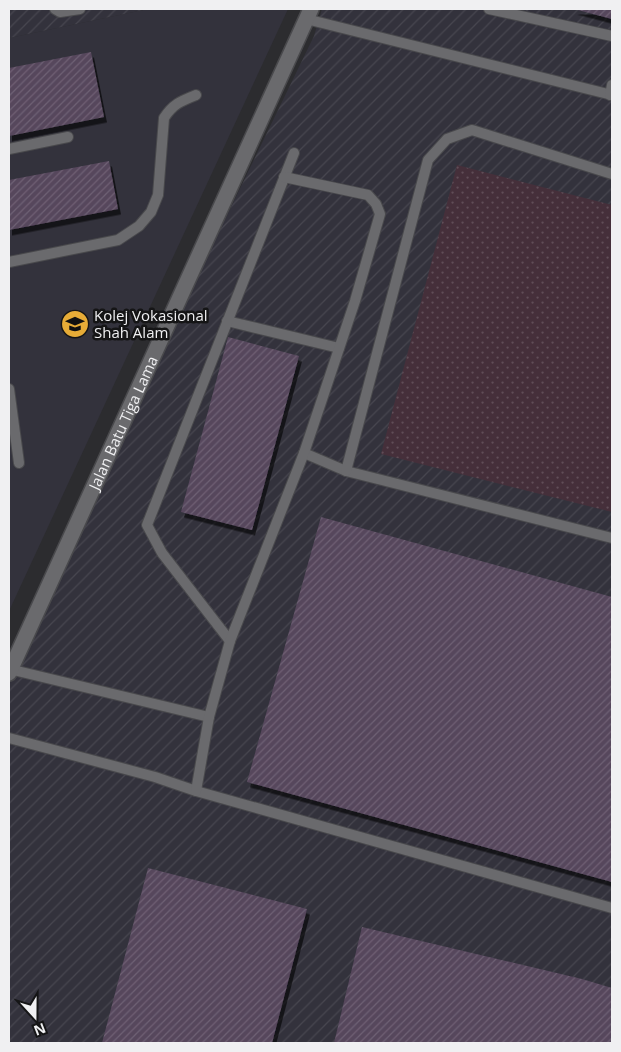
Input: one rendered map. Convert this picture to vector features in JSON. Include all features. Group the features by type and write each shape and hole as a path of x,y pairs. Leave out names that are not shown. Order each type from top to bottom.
{"main road":[{"name":"Jalan Batu Tiga Lama","path":"9,670 309,14"}],"lane":[{"path":"55,9 60,12 80,9"},
{"path":"489,9 612,36"},
{"path":"309,14 612,91"},
{"path":"9,262 118,240 138,226 151,212 158,195 164,118 168,110 176,103 196,95"},
{"path":"346,471 428,160 447,139 472,130 612,174"},
{"path":"9,149 68,137"},
{"path":"230,641 162,553 147,525 294,153"},
{"path":"196,791 209,717 230,641 304,453 355,300 380,214 376,204 368,195 284,176"},
{"path":"228,321 339,348"},
{"path":"9,389 18,463"},
{"path":"304,453 346,471 612,538"},
{"path":"9,670 209,717"},
{"path":"9,738 155,777 196,791 612,908"}],"shaded area":[{"path":"9,9 148,9 9,38"},
{"name":"Kolej Vokasional Shah Alam","path":"148,9 288,9 9,611 9,38"},
{"path":"322,9 612,9 612,1043 9,1043 9,664 314,36"},
{"path":"457,165 612,205 612,512 381,454"}],"building":[{"path":"574,9 612,9 612,19"},
{"path":"91,52 104,117 9,136 9,68"},
{"path":"109,161 118,209 9,230 9,180"},
{"path":"228,337 299,356 252,530 181,512"},
{"path":"321,517 612,597 612,882 247,782"},
{"path":"148,868 307,909 272,1043 102,1043"},
{"path":"362,927 582,979 612,988 612,1043 334,1043"}],"place":[{"name":"Kolej Vokasional Shah Alam","path":"75,324"}]}
